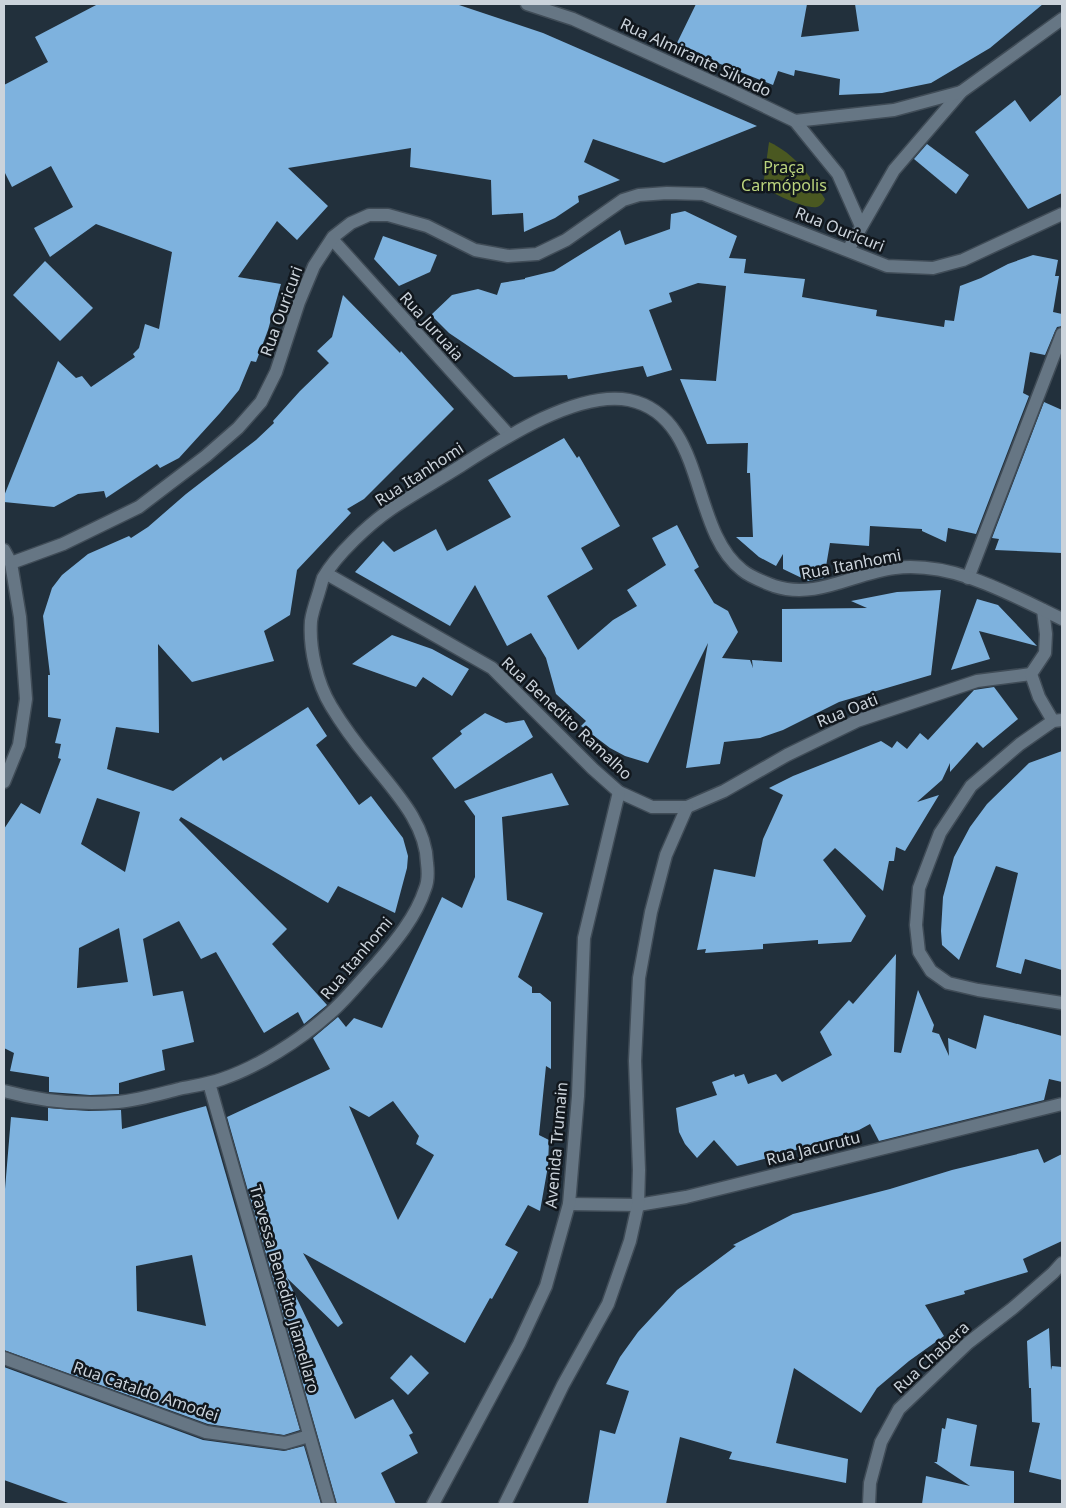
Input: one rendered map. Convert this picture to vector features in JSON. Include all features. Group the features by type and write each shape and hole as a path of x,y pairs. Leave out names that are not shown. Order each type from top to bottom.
{"street":[{"name":"Rua Almirante Silvado","path":"527,4 573,19 795,121 838,174 861,226"},
{"path":"848,250 894,170 961,92 1062,19"},
{"path":"795,121 894,110 961,92"},
{"name":"Rua Ouricuri","path":"12,563 63,544 140,507 206,456 238,428 261,402 276,372 299,302 314,266 332,239 351,223 368,214 388,215 427,226 475,250 508,256 537,254 566,240 623,200 638,195 666,193 703,194 888,266 933,268 963,260 1062,214"},
{"name":"Rua Juruaia","path":"332,239 509,435"},
{"path":"968,578 1062,334"},
{"name":"Rua Itanhomi","path":"4,1091 31,1099 117,1102 224,1079 254,1065 292,1043 330,1014 394,944 427,887 428,858 422,833 404,802 368,758 329,704 313,659 311,618 322,580 342,552 388,510 509,435 561,411 599,399 623,399 646,404 666,421 681,439 712,524 725,552 743,572 770,584 796,592 827,586 894,568 933,568 985,583 1062,619"},
{"path":"4,550 12,563 20,617 26,699 19,745 4,782"},
{"name":"Rua Benedito Ramalho","path":"327,574 492,668 593,769 619,792 652,807 687,807"},
{"path":"1043,610 1046,634 1045,653 1031,674 1039,697 1057,720 1020,744 972,786 940,833 919,888 916,925 919,952 932,972 948,983 978,990 1062,1003"},
{"name":"Rua Oati","path":"687,807 724,791 787,755 857,721 977,681 1031,674"},
{"name":"Avenida Trumain","path":"433,1504 519,1344 542,1294 569,1204 578,1096 584,938 619,792"},
{"path":"505,1504 563,1385 608,1304 630,1241 638,1205 636,1061 639,978 651,912 666,855 687,807"},
{"name":"Travessa Benedito Jiamellaro","path":"209,1083 329,1504"},
{"name":"Rua Jacurutu","path":"569,1204 638,1205 686,1197 1062,1104"},
{"name":"Rua Chabera","path":"870,1504 870,1483 881,1442 899,1409 968,1343 1054,1274 1062,1264"},
{"name":"Rua Cataldo Amodei","path":"4,1358 206,1432 285,1443 309,1436"}],"green space":[{"name":"Praça Carmópolis","path":"769,142 794,159 807,174 825,199 821,205 817,207 805,206 781,197 763,187"}],"building":[{"path":"98,4 456,4 543,33 757,126 664,163 593,139 584,162 620,180 578,196 579,202 555,218 524,232 523,213 492,215 491,180 410,167 411,148 288,168 328,206 297,240 277,221 238,277 281,284 268,330 256,362 251,361 239,390 220,413 179,458 160,468 157,464 106,498 104,491 78,494 54,507 4,502 4,496 58,361 76,378 82,376 91,387 135,357 133,354 139,348 145,324 159,329 172,252 96,224 50,257 34,228 73,207 51,166 12,187 4,171 4,85 48,62 35,37"},
{"path":"696,4 807,4 801,37 859,31 855,4 1043,4 990,48 931,83 882,93 839,95 840,79 795,70 794,76 778,71 773,85 698,55 699,53 677,43"},
{"path":"1062,94 1062,193 1028,209 975,132 1015,100 1030,122"},
{"path":"927,144 969,175 956,194 914,159"},
{"path":"685,211 737,236 729,258 746,259 744,273 805,279 802,297 877,310 876,316 944,327 945,320 954,321 960,286 1033,255 1058,260 1055,276 1059,276 1053,312 1062,314 1062,326 1057,327 1045,355 1030,352 1023,393 1029,396 976,534 948,528 946,542 922,531 922,529 870,526 869,546 830,543 824,578 808,581 783,569 783,554 776,566 759,557 736,537 753,537 750,473 747,473 748,443 707,444 680,379 716,381 726,286 698,283 669,293 672,302 649,310 672,370 647,377 643,366 568,379 567,375 514,377 449,333 431,315 452,295 478,289 497,295 501,283 554,271 620,230 625,245 670,229 671,214"},
{"path":"383,236 437,255 430,272 399,286 374,259"},
{"path":"45,261 93,308 60,341 13,295"},
{"path":"343,295 400,353 401,351 454,409 364,499 347,509 351,513 297,570 290,615 264,631 274,661 192,682 158,644 159,733 116,727 107,769 173,791 221,757 223,761 308,707 327,736 316,745 359,805 371,796 403,838 408,856 407,868 395,913 338,886 328,903 181,817 179,820 287,929 272,944 327,1005 304,1024 298,1012 264,1033 216,952 201,959 179,921 143,939 153,996 183,991 194,1042 162,1050 165,1070 119,1083 119,1094 90,1095 49,1092 49,1077 10,1071 14,1053 4,1048 4,829 21,803 40,814 61,759 58,758 61,744 55,743 61,719 48,717 48,675 50,675 43,616 52,588 62,575 88,554 129,536 131,538 148,527 186,494 256,440 274,423 273,421 300,391 329,363 317,351 332,337","holes":["97,798 140,812 125,872 81,844","119,928 128,982 77,988 79,948"]},
{"path":"1044,402 1062,410 1062,553 995,550 999,539 992,538"},
{"path":"564,438 577,458 579,456 620,526 581,548 593,569 547,596 578,650 613,620 637,606 627,590 666,565 652,538 677,525 699,567 694,570 714,603 728,611 738,632 722,658 750,660 753,668 752,660 782,662 782,609 867,608 851,601 897,592 941,590 931,675 839,702 783,730 760,738 724,742 720,764 686,768 708,643 648,763 625,756 610,748 581,726 586,721 556,694 546,658 531,633 507,646 475,585 450,626 355,572 383,541 394,552 436,529 447,551 511,517 488,480"},
{"path":"977,599 998,605 1037,646 979,631 990,659 951,670"},
{"path":"392,635 432,649 469,669 452,696 423,677 416,687 352,664"},
{"path":"994,687 1018,719 983,748 977,742 950,772 950,763 942,780 917,802 939,795 905,851 896,847 894,861 889,861 883,891 835,848 823,860 866,916 851,942 818,944 818,940 763,944 763,949 705,953 706,949 697,950 714,869 755,877 763,839 783,795 769,788 793,776 881,741 892,748 897,741 907,749 920,733 928,740 974,690"},
{"path":"485,713 506,723 524,720 533,737 455,789 432,758 462,734 460,731"},
{"path":"1062,751 1062,970 1025,959 1021,974 996,967 1018,873 996,866 959,960 942,945 941,931 943,897 954,857 970,827 987,804 1029,763"},
{"path":"552,773 569,805 502,817 507,900 543,913 518,977 532,987 532,993 540,993 551,1002 551,1069 546,1066 539,1135 549,1140 548,1166 540,1211 528,1205 505,1245 518,1252 465,1343 303,1253 343,1323 338,1327 287,1278 355,1419 393,1399 413,1433 409,1435 418,1453 381,1473 396,1504 337,1504 227,1117 330,1069 313,1038 338,1017 346,1027 354,1018 382,1028 442,897 462,908 475,877 475,816 464,801","holes":["393,1101 419,1136 416,1144 434,1155 398,1220 349,1106 369,1117"]},
{"path":"896,954 894,1052 901,1053 918,990 934,1025 932,1032 939,1034 949,1056 948,1038 976,1049 984,1015 1062,1036 1062,1082 1049,1079 1044,1100 879,1141 870,1124 859,1130 780,1155 737,1166 714,1140 697,1158 685,1144 679,1132 676,1108 717,1095 712,1082 734,1074 735,1077 744,1074 748,1084 776,1074 782,1082 832,1055 820,1032 849,1000 853,1004"},
{"path":"206,1106 300,1430 284,1435 208,1424 4,1350 4,1201 11,1117 48,1121 48,1108 89,1111 121,1110 122,1129","holes":["192,1255 206,1326 137,1311 136,1266"]},
{"path":"1038,1149 1044,1163 1062,1154 1062,1241 1023,1259 1028,1272 964,1291 965,1294 925,1305 944,1336 909,1361 877,1388 861,1413 794,1368 776,1443 848,1459 846,1483 729,1459 732,1452 680,1437 666,1504 588,1504 600,1430 615,1434 629,1391 606,1384 620,1357 638,1332 677,1290 736,1246 733,1245 793,1214 890,1189 952,1170"},
{"path":"1049,1328 1051,1370 1052,1366 1062,1367 1062,1480 1029,1472 1040,1423 1032,1422 1027,1341"},
{"path":"411,1355 429,1373 408,1395 390,1378"},
{"path":"4,1367 203,1440 284,1451 304,1446 321,1504 71,1504 4,1480"},
{"path":"947,1418 977,1425 970,1466 1014,1471 1014,1504 922,1504 926,1476 970,1486 934,1462 937,1462 942,1428 945,1429"}]}
